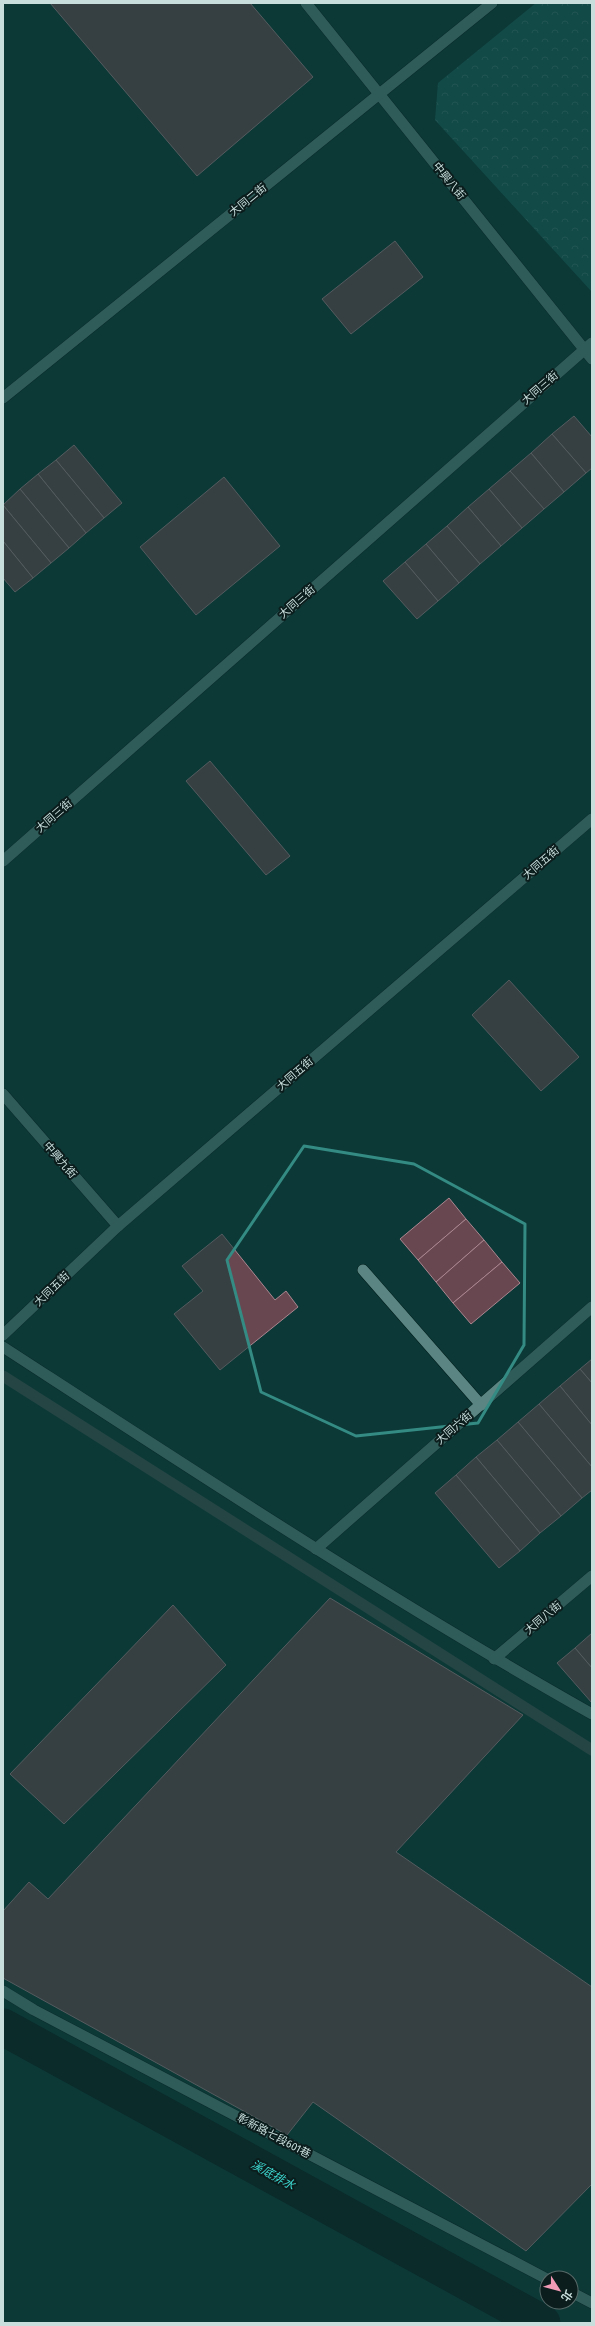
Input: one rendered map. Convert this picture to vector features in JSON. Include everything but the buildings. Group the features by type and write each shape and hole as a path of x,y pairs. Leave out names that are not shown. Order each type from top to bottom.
{"street":[{"name":"中興八街","path":"306,3 379,94 588,346 592,359"},
{"name":"大同二街","path":"3,398 492,3"},
{"name":"大同三街","path":"3,861 588,346"},
{"name":"大同五街","path":"3,1335 118,1226 592,819"},
{"name":"中興九街","path":"3,1094 118,1226"},
{"path":"362,1270 481,1405"},
{"name":"大同六街","path":"316,1549 592,1307"},
{"path":"3,1347 316,1549 494,1659 592,1714"},
{"name":"大同八街","path":"494,1659 592,1576"},
{"name":"彰新路七段601巷","path":"3,1991 34,2010 539,2275"},
{"path":"579,2296 592,2303"}],"highlighted area":[{"path":"304,1146 414,1164 525,1224 524,1345 478,1423 356,1436 261,1392 227,1260"}],"green space":[{"path":"536,3 592,3 592,292 435,120 438,83"}],"waterway":[{"path":"3,1376 592,1750"},
{"name":"溪底排水","path":"3,2027 542,2323"}]}
